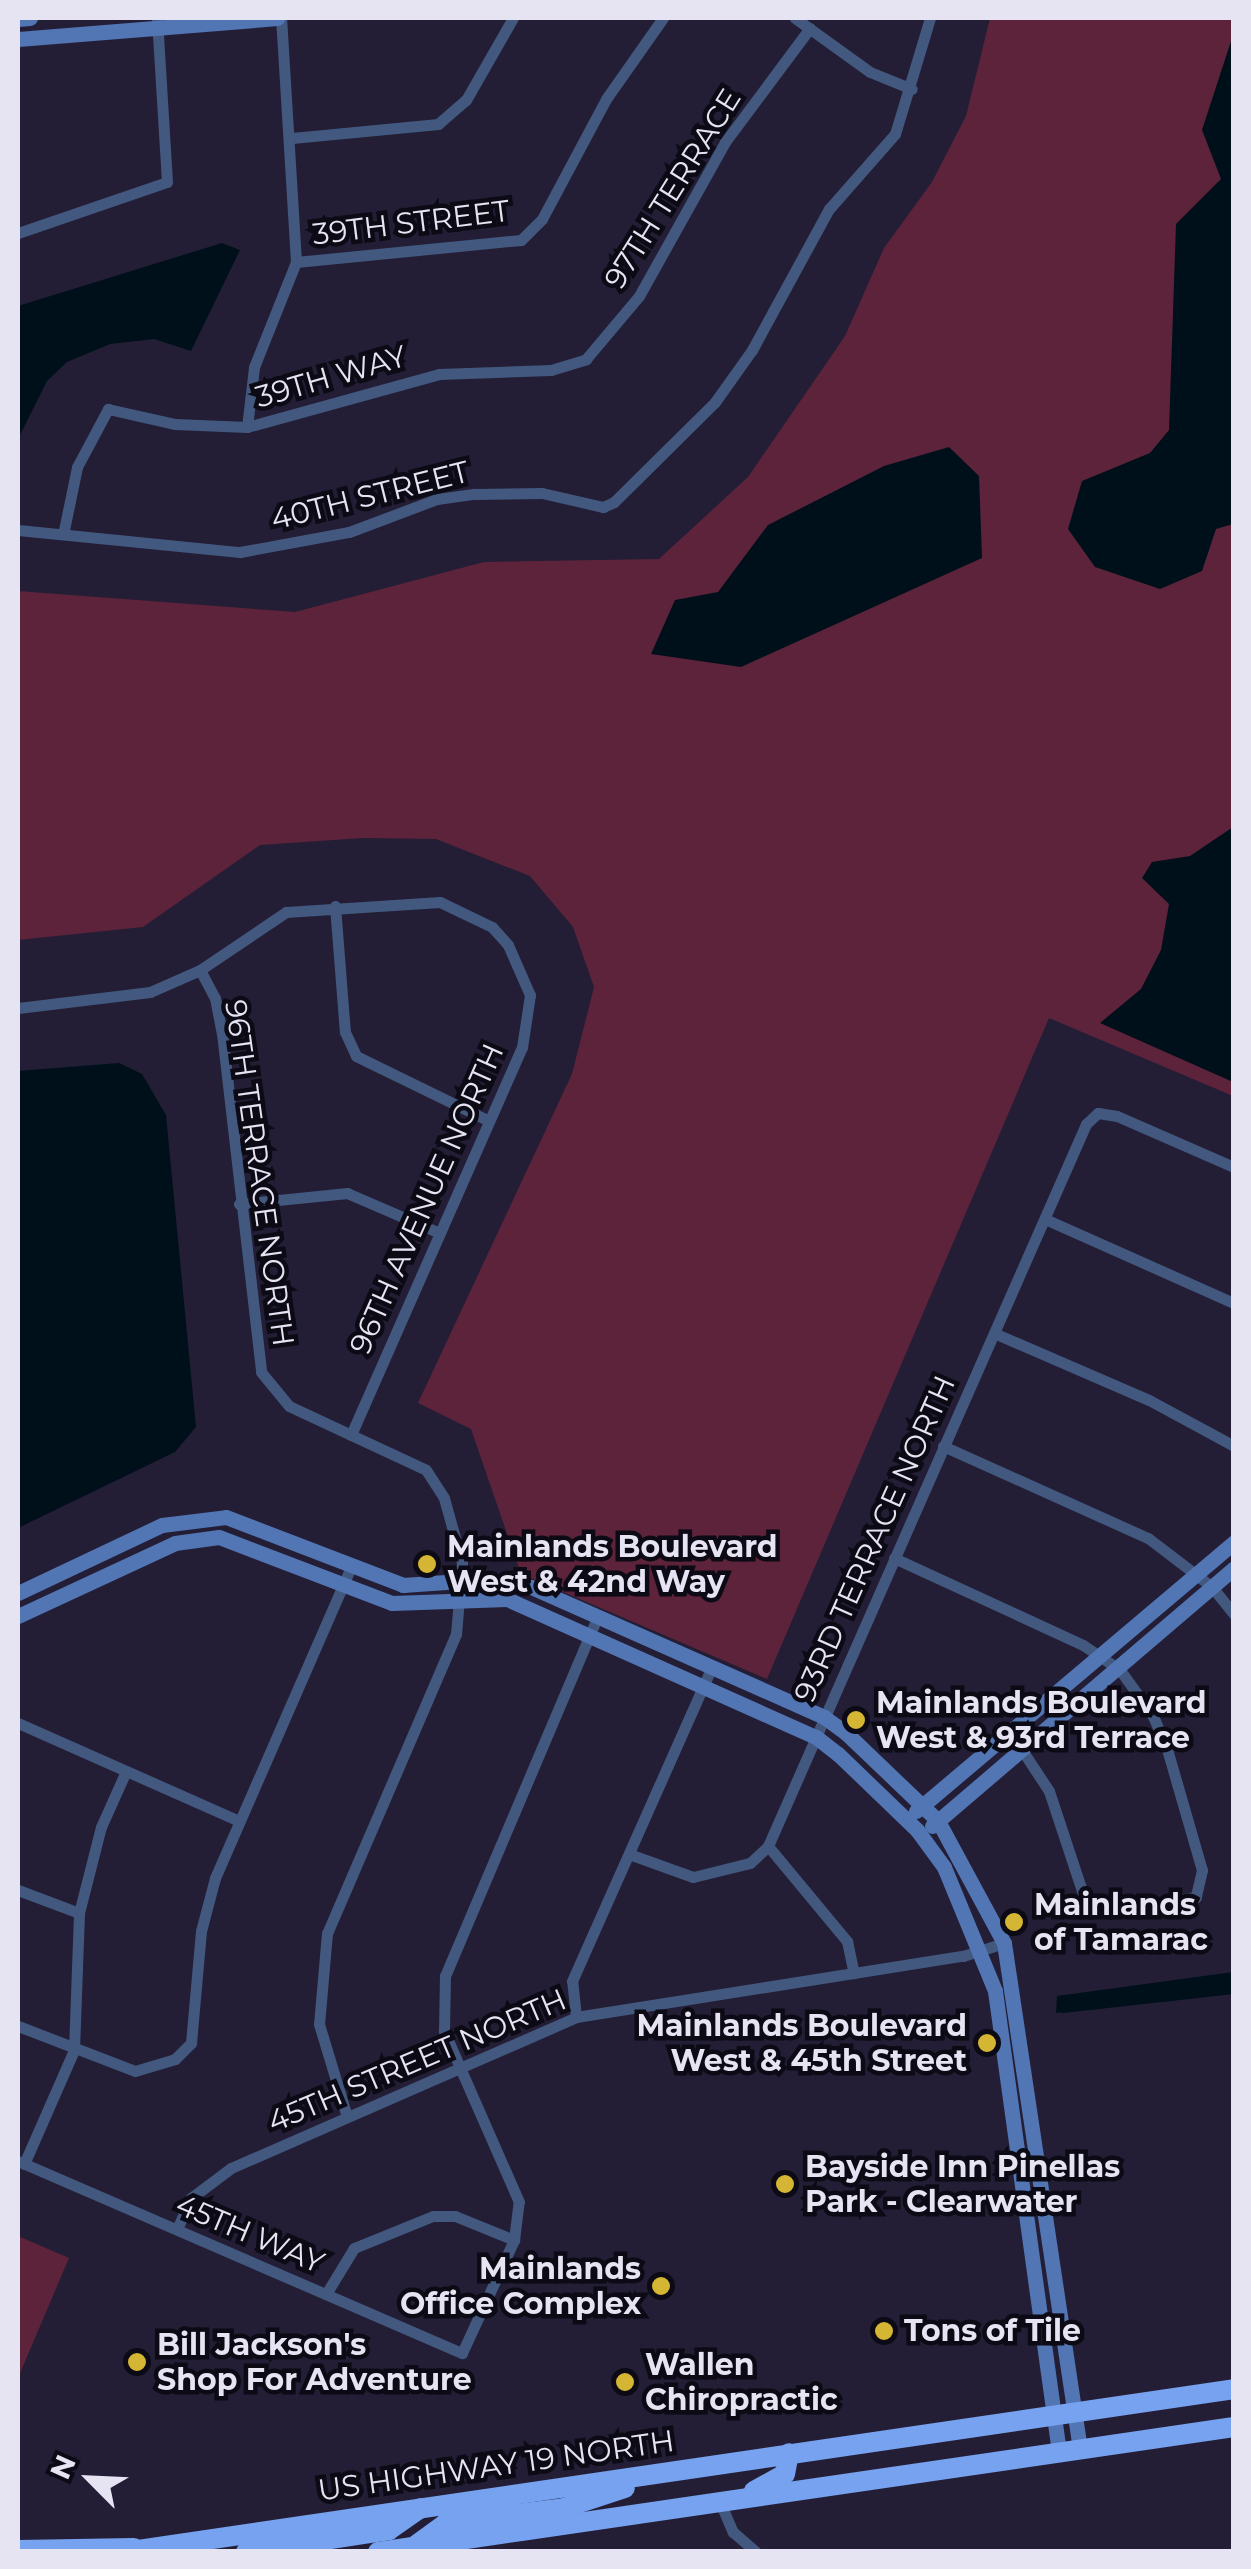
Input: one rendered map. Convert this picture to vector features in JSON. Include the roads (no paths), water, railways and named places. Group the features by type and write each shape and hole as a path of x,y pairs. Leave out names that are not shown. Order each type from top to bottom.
{"highway":[{"name":"US HIGHWAY 19 NORTH","path":"124,2552 1234,2389"},
{"path":"378,2552 1234,2427"},
{"path":"727,2501 785,2474 789,2454"},
{"path":"416,2546 426,2532 446,2524 564,2508 679,2470"},
{"path":"246,2552 389,2530 421,2508"},
{"path":"18,2550 151,2548"}],"street":[{"path":"18,18 30,18"},
{"path":"18,39 158,22 279,18 292,138 296,262 254,367 247,427"},
{"path":"292,138 424,127 452,116 466,100 514,18"},
{"name":"39TH STREET","path":"296,262 505,244 530,232 606,99 664,18"},
{"path":"795,18 870,72 912,89 930,18"},
{"path":"18,233 167,182 158,22"},
{"name":"97TH TERRACE","path":"570,367 586,359 639,296 725,142 810,28"},
{"name":"40TH STREET","path":"18,530 64,530 240,552 349,532 437,499 474,494 542,493 603,507 614,502 734,378 829,209 895,134 912,89"},
{"name":"39TH WAY","path":"64,530 78,466 108,409 210,428 247,427 439,374 570,367"},
{"name":"96TH AVENUE NORTH","path":"335,906 440,902 492,927 508,945 530,995 522,1047 351,1434"},
{"path":"18,1008 150,992 200,970 267,920 335,906 345,1032 356,1056 489,1122"},
{"name":"96TH TERRACE NORTH","path":"200,970 215,998 222,1033 240,1204 267,1384 289,1406 351,1434"},
{"name":"93RD TERRACE NORTH","path":"768,1846 1086,1124 1098,1114 1117,1116 1234,1167"},
{"path":"240,1204 347,1193 440,1233"},
{"path":"1045,1220 1234,1303"},
{"path":"994,1333 1149,1400 1234,1446"},
{"path":"347,2116 319,2024 327,1932 456,1634 463,1583 436,1482 426,1470 351,1434"},
{"path":"943,1446 1115,1522 1197,1575 1234,1614"},
{"path":"18,1593 162,1525 202,1515 252,1525 351,1568 403,1584 510,1581 598,1616 824,1718 938,1821 1004,1944 1076,2411 1069,2450"},
{"path":"18,1616 194,1538 242,1542 342,1587 392,1603 507,1598 816,1737 922,1836 963,1903 981,1950 994,1991 1052,2414 1069,2450"},
{"path":"906,1818 1104,1656 1234,1542"},
{"path":"894,1558 1104,1656 1120,1670 1167,1748 1202,1870 1196,1896 1100,1914 1081,1898 1048,1792 1022,1750"},
{"path":"18,2026 135,2071 175,2059 191,2043 201,1931 237,1820 351,1568"},
{"path":"922,1836 1120,1670 1234,1568"},
{"path":"326,2294 354,2248 433,2216 455,2216 514,2240 519,2202 444,2030 442,2003 452,1948 598,1616"},
{"path":"576,2017 572,1981 712,1666"},
{"path":"18,1723 237,1820"},
{"path":"21,2162 74,2050 79,1912 101,1827 126,1771"},
{"path":"628,1854 693,1878 750,1864 768,1846 847,1941 854,1972"},
{"path":"18,1890 79,1912"},
{"name":"45TH STREET NORTH","path":"177,2229 210,2180 576,2017 1004,1944"},
{"name":"45TH WAY","path":"21,2162 462,2353 514,2240"},
{"path":"727,2501 732,2532 756,2552"}],"water":[{"path":"1233,35 1233,524 1216,529 1202,571 1160,589 1095,567 1068,529 1082,481 1150,453 1169,430 1176,224 1221,179 1202,130"},
{"path":"222,243 240,250 191,351 154,339 110,344 67,362 47,381 18,439 18,306"},
{"path":"949,447 979,476 982,558 741,667 651,654 675,600 718,592 768,525 884,466"},
{"path":"1234,827 1233,1082 1100,1023 1141,989 1161,950 1169,904 1142,878 1152,862 1190,856"},
{"path":"119,1063 142,1074 166,1115 196,1427 175,1452 18,1528 18,1071"},
{"path":"1233,1972 1233,1991 1056,2013 1057,1996"}],"waterway":[{"path":"1063,2011 1234,1992"}],"place":[{"name":"Mainlands Boulevard West & 42nd Way","path":"427,1564"},
{"name":"Mainlands Boulevard West & 93rd Terrace","path":"856,1720"},
{"name":"Mainlands of Tamarac","path":"1014,1922"},
{"name":"Mainlands Boulevard West & 45th Street","path":"987,2043"},
{"name":"Bayside Inn Pinellas Park - Clearwater","path":"785,2184"},
{"name":"Mainlands Office Complex","path":"661,2286"},
{"name":"Tons of Tile","path":"884,2331"},
{"name":"Bill Jackson's Shop For Adventure","path":"137,2362"},
{"name":"Wallen Chiropractic","path":"625,2382"}]}
